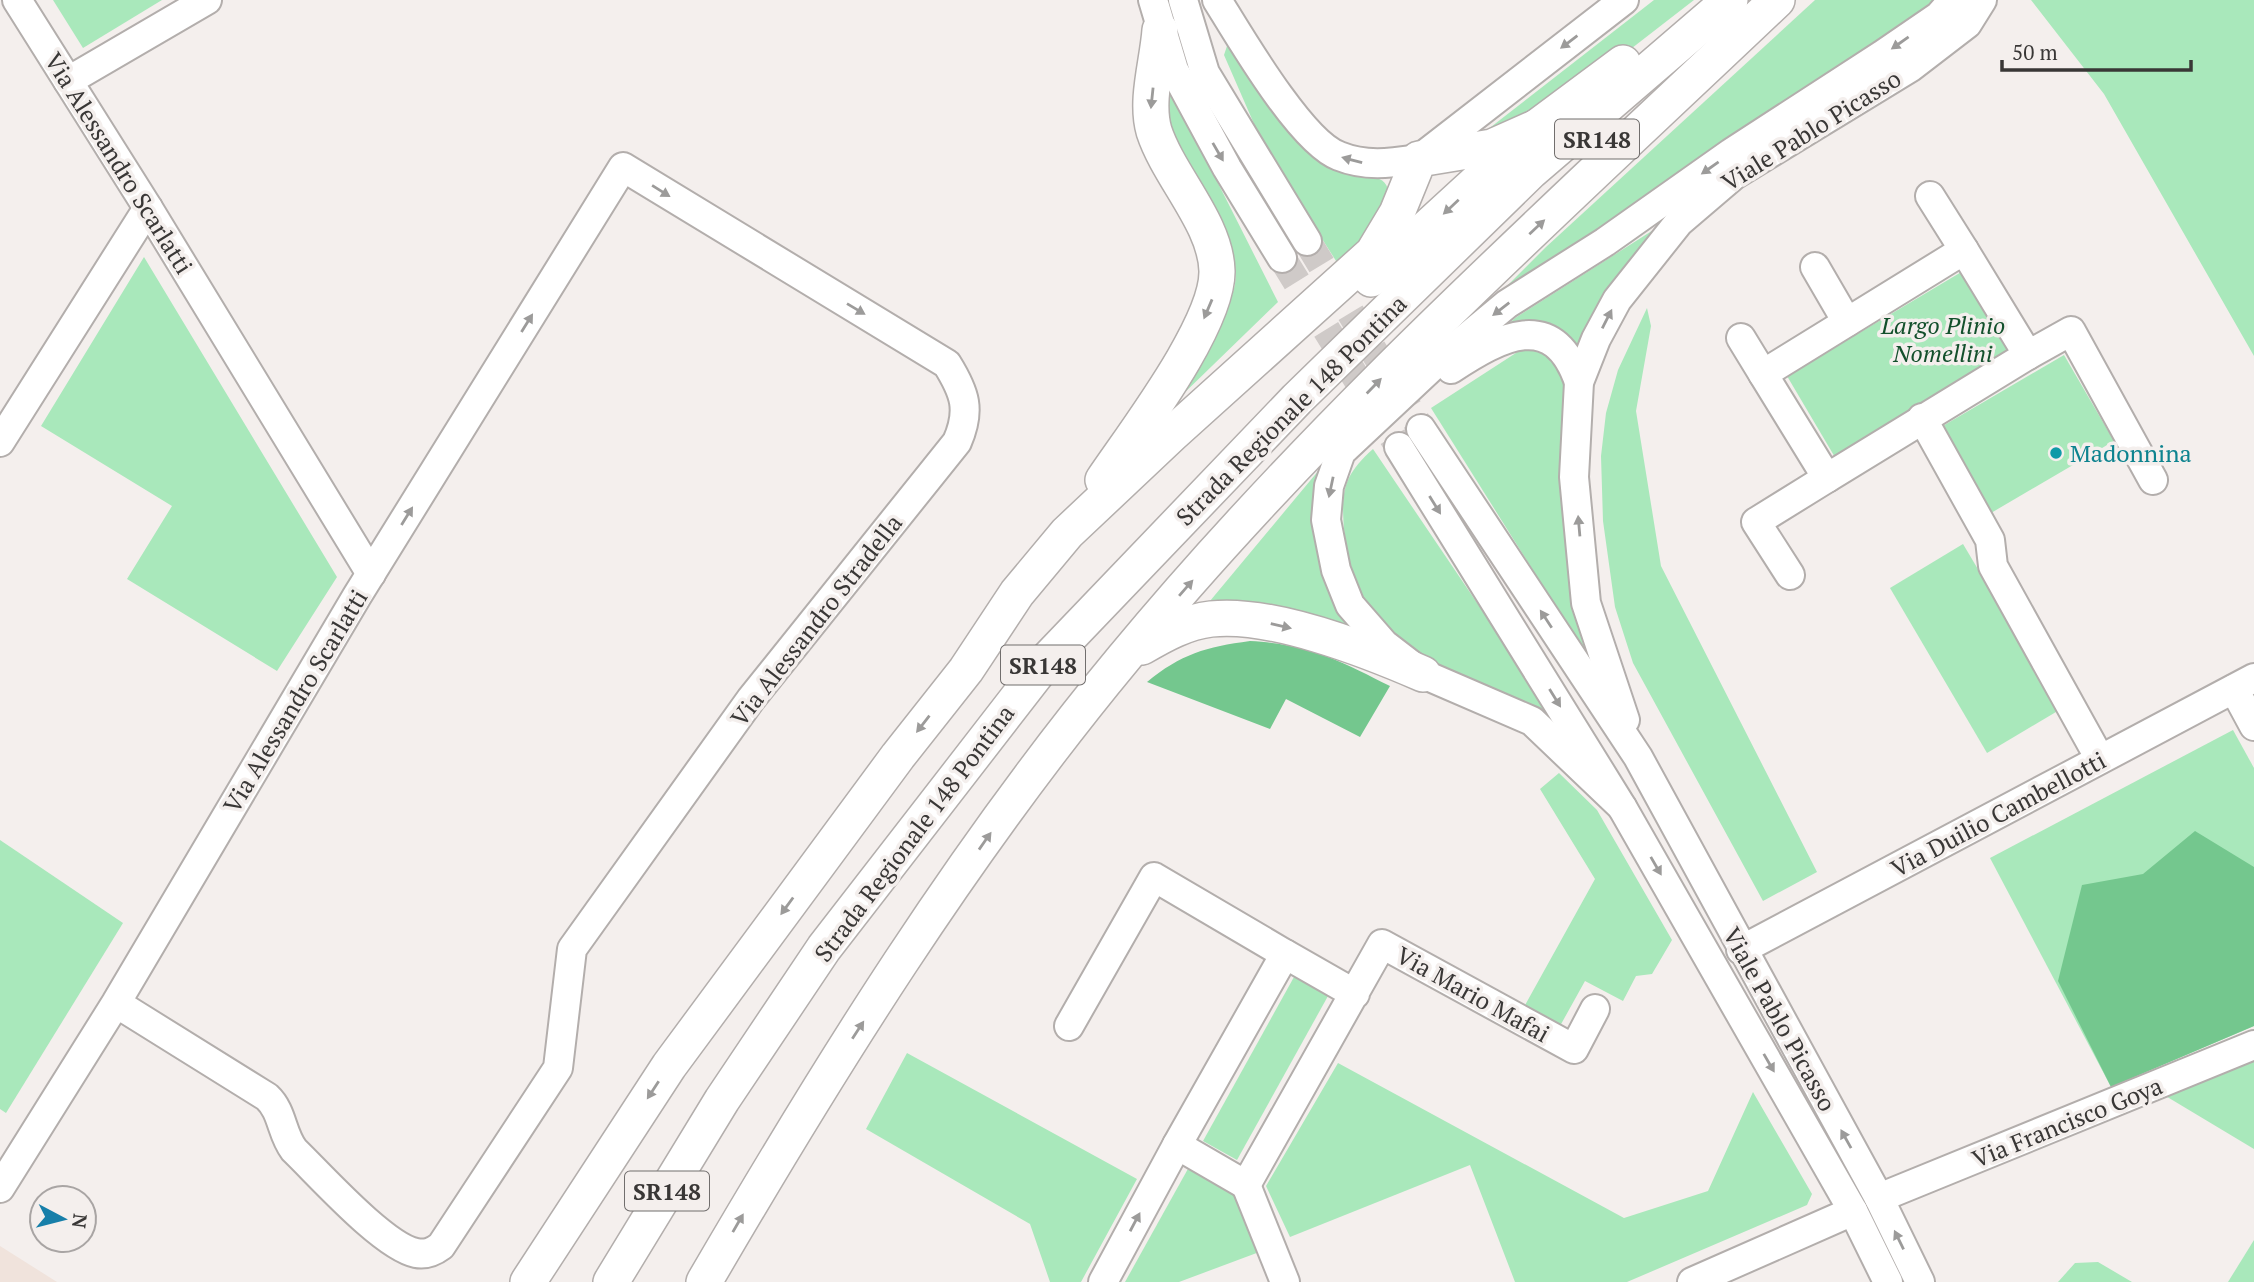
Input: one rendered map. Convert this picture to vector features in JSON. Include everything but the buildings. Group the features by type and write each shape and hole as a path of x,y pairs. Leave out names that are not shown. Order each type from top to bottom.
{"main road":[{"path":"966,670 1185,448 1537,127 1709,0"},
{"name":"Strada Regionale 148 Pontina","path":"611,1282 722,1100 824,948 947,786 1048,660 1297,399 1423,280 1531,171 1730,0"},
{"path":"704,1282 789,1137 909,950 1035,769 1124,657 1250,515 1426,332 1775,0"},
{"name":"Strada Regionale 148 Pontina","path":"1423,280 1775,0"},
{"path":"528,1282 669,1066 898,756 966,670 1017,593 1067,533 1158,397 1199,330 1213,298 1217,272 1214,251 1206,230 1170,167 1154,129 1151,109 1157,15"},
{"path":"1067,533 1373,253 1397,213 1419,159 1492,147 1537,127"},
{"path":"1124,657 1175,628 1213,618 1285,626 1375,653 1423,674"}],"street":[{"name":"Via Alessandro Scarlatti","path":"0,1188 116,1003 371,574 148,208 16,0"},
{"path":"68,81 207,0"},
{"path":"1183,0 1205,73 1307,241"},
{"path":"1217,0 1257,63 1309,133 1336,156 1378,164 1419,159 1624,0"},
{"path":"1363,429 1507,304 1605,242 1731,153 1882,55 1939,16 1952,0"},
{"name":"Viale Pablo Picasso","path":"1638,757 1587,603 1574,477 1579,382 1617,300 1679,222 1734,175 1911,67 1975,12"},
{"path":"1157,15 1174,70 1201,123 1282,258"},
{"name":"Via Alessandro Stradella","path":"116,1003 267,1097 276,1105 286,1140 294,1150 360,1213 405,1248 413,1252 434,1252 441,1246 558,1068 572,949 751,699 947,457 964,425 967,406 964,391 947,364 623,167 371,574"},
{"path":"1930,196 2028,355"},
{"path":"0,442 148,208"},
{"path":"1763,374 1964,250"},
{"path":"1815,267 1847,322"},
{"path":"1790,575 1756,522 1922,418 2071,331 2153,480"},
{"path":"1363,429 1505,337 1529,333 1552,341 1571,359 1579,382"},
{"path":"1741,338 1827,478"},
{"path":"1922,418 1990,540 1993,566 2101,759"},
{"name":"Viale Pablo Picasso","path":"1363,429 1341,452 1329,486 1326,520 1336,569 1350,605 1384,644 1423,674 1532,721 1622,807"},
{"name":"Viale Pablo Picasso","path":"1421,429 1638,757 1741,950 1879,1198 1920,1282"},
{"name":"Viale Pablo Picasso","path":"1399,447 1622,807 1853,1211 1888,1282"},
{"path":"2244,683 2254,726"},
{"name":"Via Duilio Cambellotti","path":"1741,950 2244,683"},
{"path":"1069,1026 1154,877 1355,994 1246,1185"},
{"name":"Via Mario Mafai","path":"1355,994 1382,944 1574,1049 1595,1009"},
{"path":"1103,1282 1285,954"},
{"name":"Via Francisco Goya","path":"1879,1198 2254,1045"},
{"path":"1177,1145 1246,1185 1285,1282"},
{"path":"1692,1282 1853,1211"}],"shaded area":[{"path":"0,1246 57,1282 0,1282"}],"green space":[{"path":"53,0 162,0 83,48"},
{"path":"1654,0 1694,0 1543,117 1469,144"},
{"path":"1815,0 1944,0 1484,309 1546,247"},
{"path":"2031,0 2254,0 2254,356 2104,94"},
{"path":"1233,44 1371,177 1381,180 1387,186 1388,203 1374,231 1338,264 1265,149 1224,55 1227,46"},
{"path":"1168,84 1278,302 1178,399 1219,326 1235,284 1229,249 1169,127"},
{"path":"1680,213 1581,348 1568,338 1497,335 1515,318"},
{"path":"144,257 337,577 277,671 127,579 172,506 41,426"},
{"name":"Largo Plinio Nomellini","path":"1963,271 2012,353 1836,459 1787,376"},
{"path":"1647,308 1651,326 1636,411 1661,566 1817,872 1763,901 1633,663 1615,607 1603,521 1601,456 1606,413 1618,370"},
{"path":"1535,348 1553,353 1570,371 1610,693 1431,408 1519,351"},
{"path":"2064,355 2114,441 1991,513 1941,427"},
{"path":"1339,446 1327,487 1367,631 1195,619"},
{"path":"1373,449 1565,733 1430,659 1383,624 1368,606 1355,579 1349,558 1343,504 1350,475"},
{"path":"1963,544 2061,709 1987,753 1890,588"},
{"path":"1250,641 1289,646 1323,655 1390,686 1360,737 1286,699 1270,729 1147,682 1159,672 1195,653"},
{"path":"2233,730 2254,768 2254,1026 2111,1087 1990,858"},
{"path":"1559,773 1597,810 1672,940 1652,974 1636,976 1623,1001 1585,981 1560,1026 1524,1007 1595,879 1540,789"},
{"path":"2195,831 2254,867 2254,1026 2111,1087 2058,981 2082,885 2143,874"},
{"path":"0,840 123,923 6,1113 0,1109"},
{"path":"1294,977 1328,996 1237,1160 1203,1141"},
{"path":"907,1053 1137,1179 1081,1282 1050,1282 1030,1224 866,1129"},
{"path":"2254,1059 2254,1149 2164,1095"},
{"path":"1338,1063 1624,1218 1708,1191 1753,1092 1812,1194 1807,1205 1627,1282 1515,1282 1470,1165 1290,1237 1266,1186"},
{"path":"1189,1167 1236,1194 1262,1251 1179,1282 1125,1282"},
{"path":"2254,1240 2254,1282 2228,1282"},
{"path":"2098,1262 2132,1282 2058,1282 2075,1263"}],"tunnel":[{"path":"1307,241 1421,429"},
{"path":"1282,258 1399,447"}],"place":[{"name":"Madonnina","path":"2056,453"}]}
